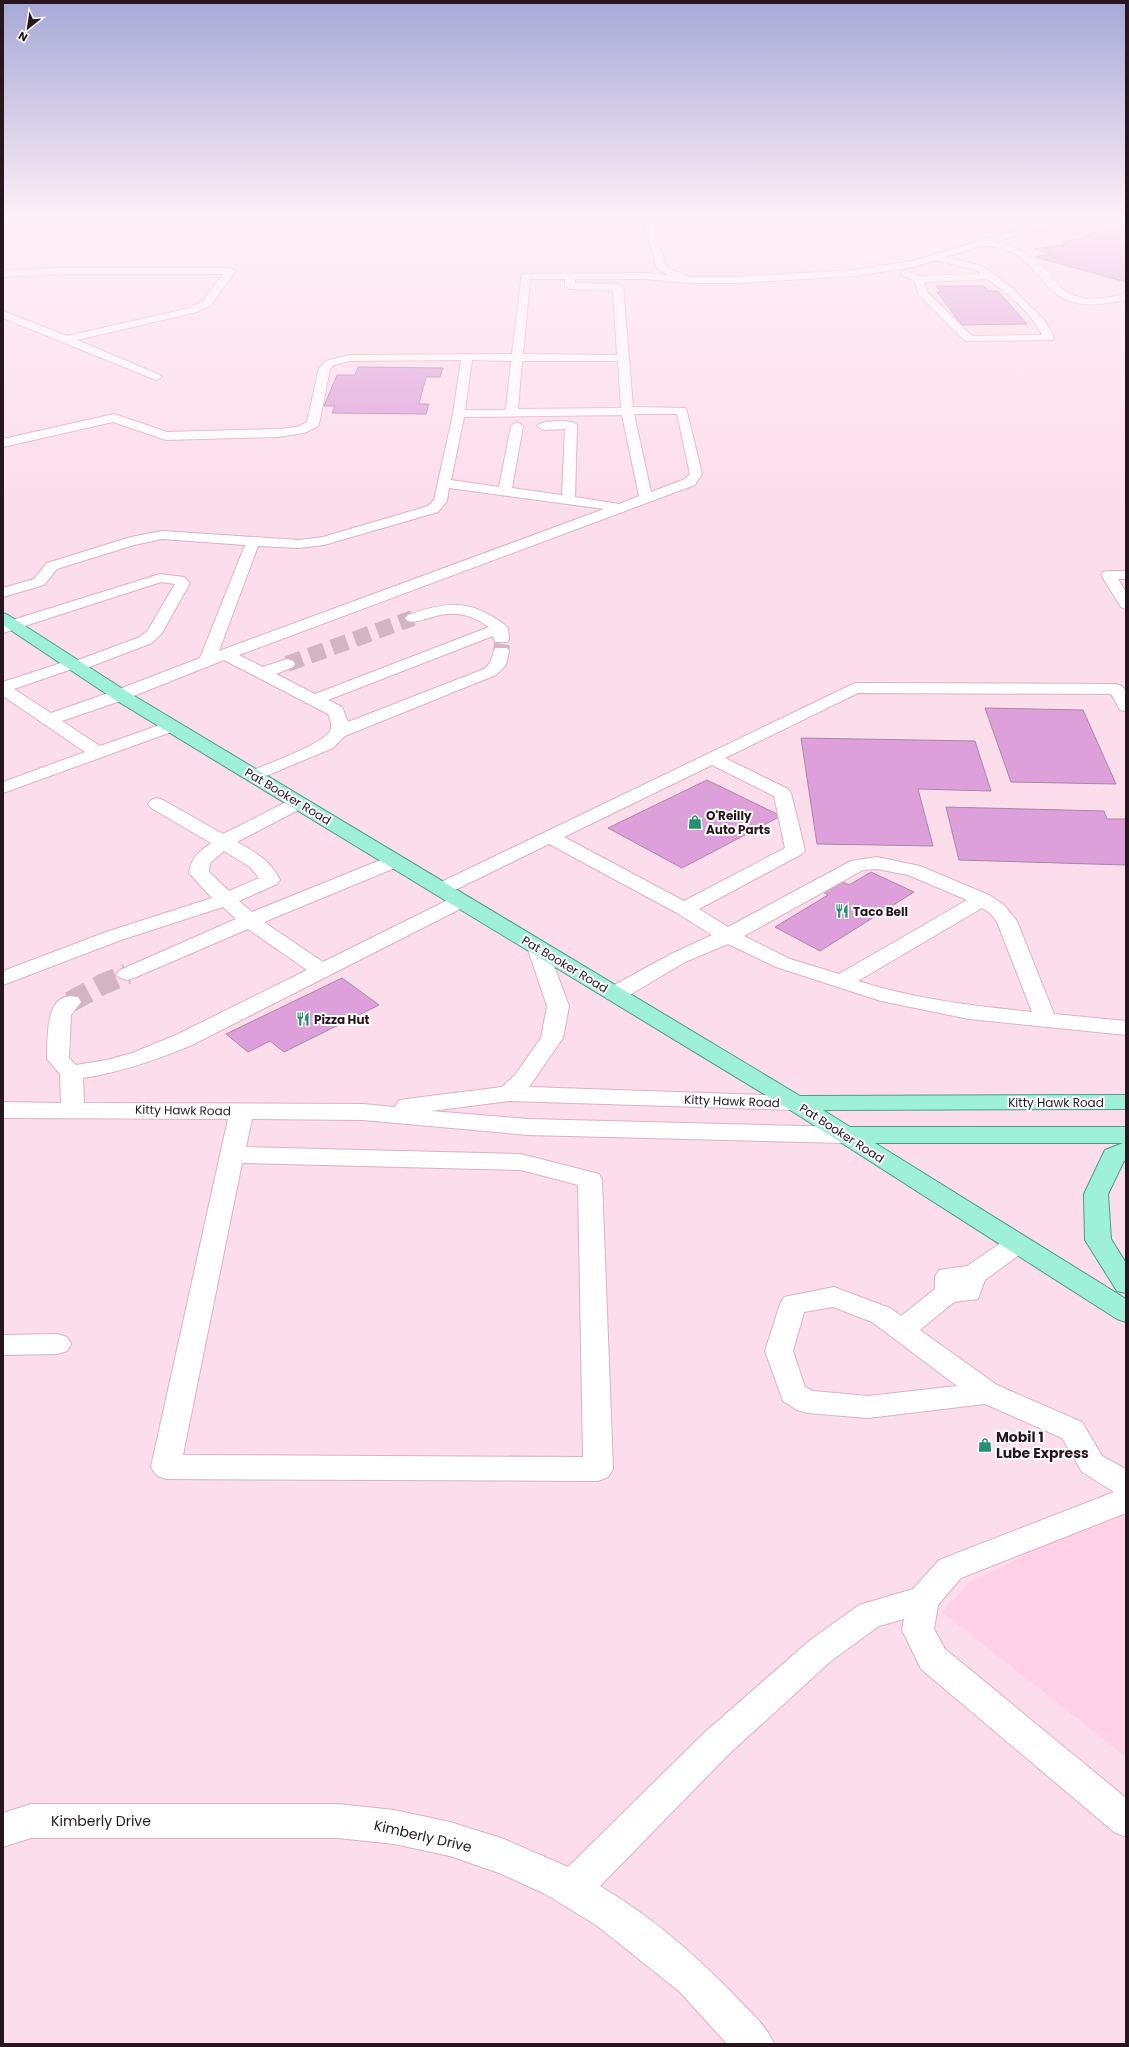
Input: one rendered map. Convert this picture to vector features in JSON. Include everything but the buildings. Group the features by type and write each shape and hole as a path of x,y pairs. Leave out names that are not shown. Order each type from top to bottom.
{"main road":[{"name":"Pat Booker Road","path":"6,624 76,665 120,695 395,862 795,1103 1126,1312"},
{"name":"Kitty Hawk Road","path":"795,1103 1126,1102"},
{"name":"Kitty Hawk Road","path":"844,1135 1126,1135"},
{"path":"1126,1150 1114,1156 1096,1194 1098,1240 1126,1284"}],"street":[{"path":"4,315 156,377"},
{"path":"65,340 174,315"},
{"path":"512,413 521,315"},
{"path":"620,315 627,411 646,498"},
{"path":"944,315 969,339 1049,338 1042,324 1033,315"},
{"path":"3,593 39,582 52,566 131,541 162,535 299,544 324,541 433,509 440,501 445,483 457,428 467,357"},
{"path":"3,434 9,442 114,418 166,436 278,433 300,430 312,424 325,368 330,363 349,358 623,358"},
{"path":"48,720 120,695 225,654 690,482 696,474 682,410 459,414"},
{"path":"502,427 571,425 568,500"},
{"path":"505,491 517,426"},
{"path":"457,428 472,428"},
{"path":"445,483 620,507"},
{"path":"207,661 253,541"},
{"path":"1126,575 1108,575 1126,604"},
{"path":"3,688 76,665 146,640 154,632 183,583 179,580 160,578 6,624"},
{"path":"254,776 327,744 339,732 490,672 498,665 501,648 500,628 487,618 461,607 433,611 413,618"},
{"path":"314,700 500,628"},
{"path":"225,654 336,711 340,724 339,732"},
{"path":"262,673 288,664"},
{"path":"3,688 98,753"},
{"path":"442,890 855,688 1116,689 1126,706"},
{"path":"3,788 171,726"},
{"path":"684,909 795,850 782,793 712,758"},
{"path":"298,803 223,842 201,861 199,873 250,921 323,971"},
{"path":"3,979 78,948 168,917 226,900 270,880 269,874 260,865 157,804"},
{"path":"550,837 684,909 728,936 783,963 881,995 969,1012 1126,1028"},
{"path":"127,974 250,921 395,862"},
{"path":"615,994 678,958 728,936 858,865 877,862 913,870 982,899 997,909 1008,921 1046,1021"},
{"path":"841,982 982,899"},
{"path":"71,1073 108,1068 140,1058 191,1036 461,901"},
{"path":"509,1094 523,1080 552,1038 558,1006 537,947"},
{"path":"70,1002 60,1014 58,1059 71,1073 73,1110"},
{"name":"Kitty Hawk Road","path":"363,1112 509,1094 795,1103"},
{"name":"Kitty Hawk Road","path":"3,1110 363,1112 528,1127 844,1135"},
{"path":"232,1155 521,1162 590,1180 598,1469 166,1467 232,1155 242,1111"},
{"path":"901,1330 948,1293 969,1292 973,1275 1017,1244"},
{"path":"987,1393 868,1407 807,1402 793,1393 779,1351 793,1304 834,1297 881,1315 987,1393 1072,1430 1092,1464 1126,1484"},
{"path":"3,1345 57,1344"},
{"path":"1126,1500 950,1569 923,1600 918,1630 933,1659 1126,1820"},
{"path":"571,1889 717,1743 820,1651 870,1615 923,1600"},
{"name":"Kimberly Drive","path":"3,1830 31,1821 338,1820 394,1827 450,1839 504,1857 571,1889 609,1912 693,1979 754,2044"}],"shaded area":[{"path":"1126,1505 1126,1757 942,1612 969,1583"}],"tunnel":[{"path":"287,664 413,618"},
{"path":"501,651 502,644"},
{"path":"70,1002 103,984 127,974"}],"place":[{"name":"O'Reilly Auto Parts","path":"695,822"},
{"name":"Taco Bell","path":"842,911"},
{"name":"Pizza Hut","path":"303,1019"},
{"name":"Mobil 1 Lube Express","path":"985,1445"}]}
